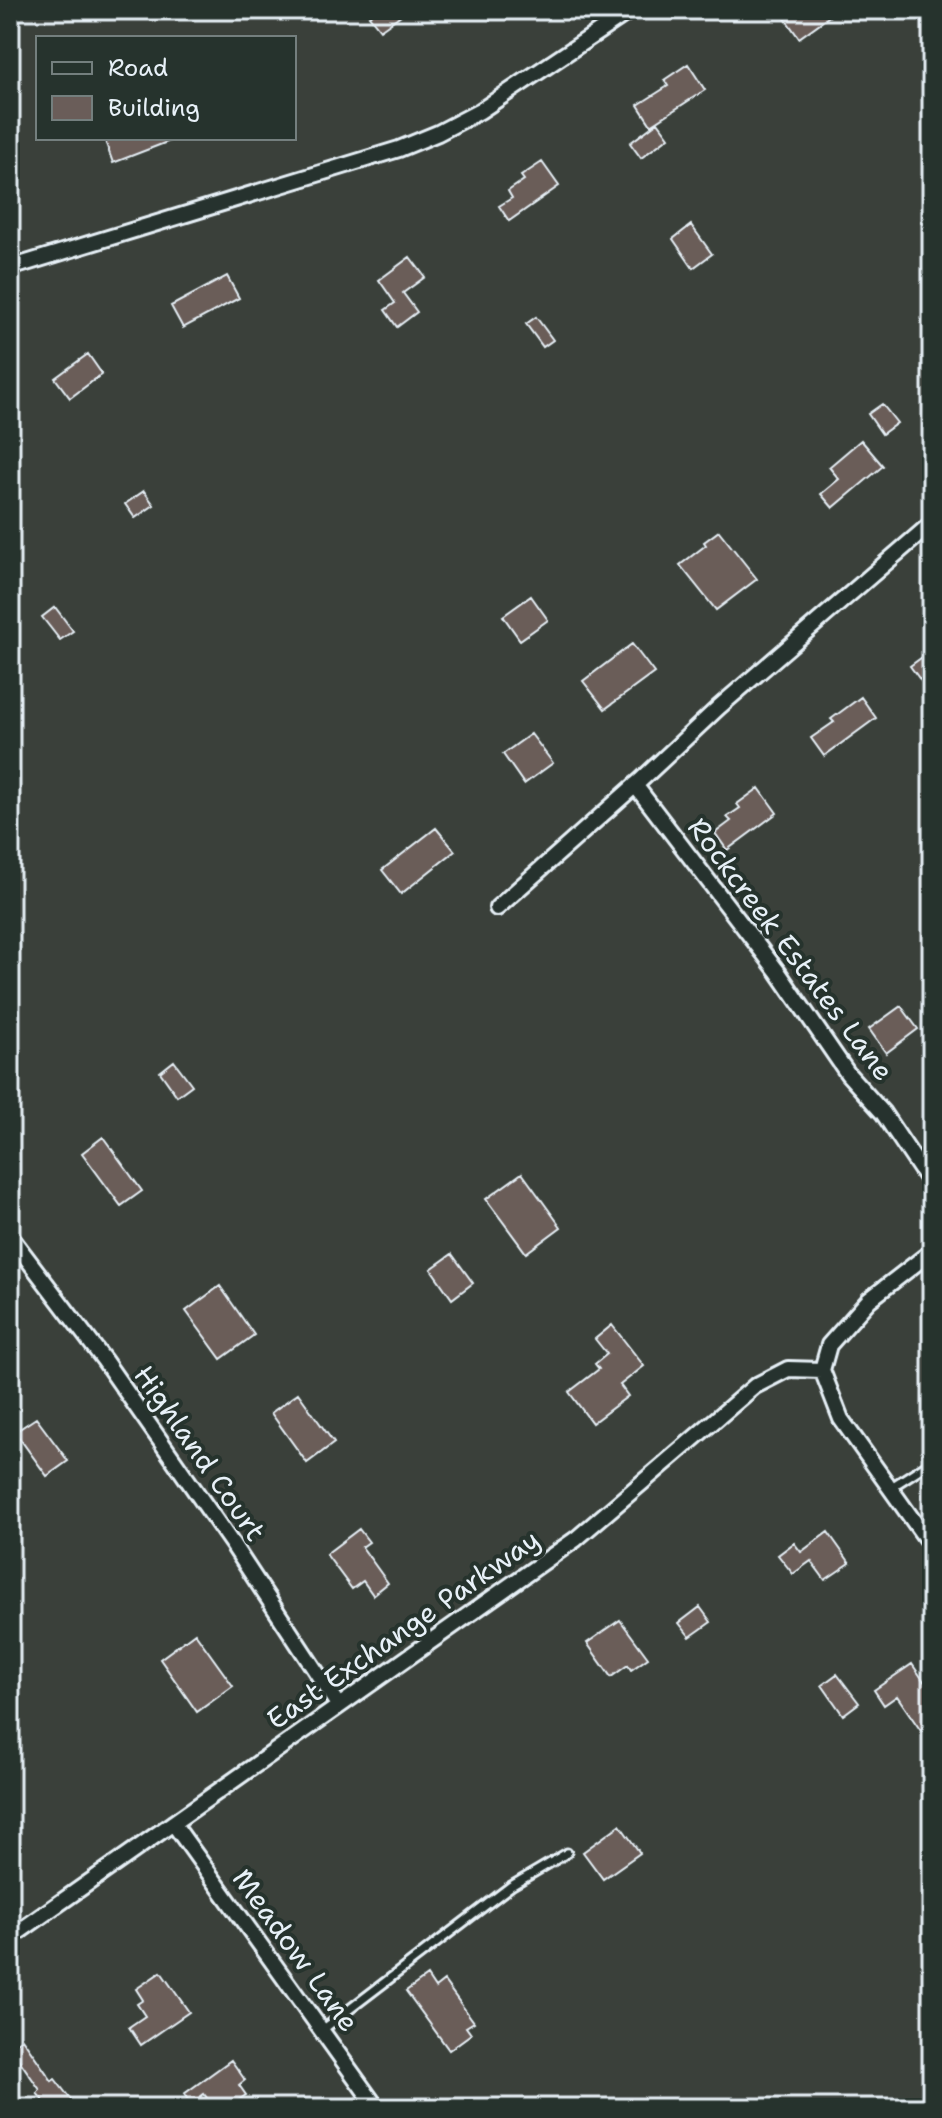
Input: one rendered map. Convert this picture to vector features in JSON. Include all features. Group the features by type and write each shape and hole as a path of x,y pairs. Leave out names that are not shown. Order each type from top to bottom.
{"street":[{"path":"10,268 399,149 438,133 480,111 631,10"},
{"path":"497,908 719,707 932,523"},
{"name":"Rockcreek Estates Lane","path":"635,785 778,972 848,1074 883,1113 932,1186"},
{"name":"Highland Court","path":"10,1236 104,1360 233,1545 338,1705"},
{"path":"932,1251 869,1300 829,1345 822,1370 841,1419 932,1547"},
{"name":"East Exchange Parkway","path":"10,1938 576,1539 755,1386 788,1369 822,1370"},
{"name":"Meadow Lane","path":"173,1823 377,2108"}],"lane":[{"path":"890,1488 932,1461"},
{"path":"321,2031 511,1886 567,1853"}],"building":[{"path":"378,10 408,10 380,30 369,16"},
{"path":"779,10 838,10 799,38"},
{"path":"688,64 705,90 651,125 638,105 668,86 664,80"},
{"path":"658,122 669,137 641,158 630,143"},
{"path":"105,140 172,140 113,163"},
{"path":"542,162 559,186 509,221 499,206 512,198 508,191 524,180 521,176"},
{"path":"691,225 712,254 693,268 673,239"},
{"path":"410,257 425,277 403,293 417,312 397,327 385,310 395,303 379,280"},
{"path":"227,276 239,298 183,328 171,306"},
{"path":"536,317 553,340 543,347 526,324"},
{"path":"88,354 102,374 70,398 55,378"},
{"path":"882,404 897,423 882,434 868,414"},
{"path":"861,440 883,466 833,508 821,494 839,479 829,467"},
{"path":"144,491 154,505 135,518 125,504"},
{"path":"719,531 757,579 716,610 680,565"},
{"path":"531,596 548,620 520,640 503,616"},
{"path":"55,607 73,631 60,640 42,617"},
{"path":"632,644 654,673 605,709 583,681"},
{"path":"932,650 932,696 910,666"},
{"path":"861,697 876,718 824,756 811,738"},
{"path":"531,734 553,763 524,784 503,754"},
{"path":"759,788 777,813 727,850 715,833 731,821 727,817 740,808 737,804"},
{"path":"436,828 455,851 401,894 382,870"},
{"path":"901,1006 918,1029 886,1053 869,1029"},
{"path":"174,1061 192,1085 177,1096 160,1072"},
{"path":"103,1137 142,1191 121,1206 82,1153"},
{"path":"522,1173 561,1227 526,1253 486,1199"},
{"path":"452,1254 473,1283 452,1299 431,1269"},
{"path":"220,1286 254,1335 221,1359 186,1311"},
{"path":"612,1325 644,1366 620,1385 628,1396 592,1423 569,1392 599,1369 595,1364 607,1354 595,1339"},
{"path":"298,1393 334,1443 307,1463 271,1413"},
{"path":"36,1418 68,1461 47,1476 15,1432"},
{"path":"359,1529 369,1542 362,1547 388,1583 373,1595 363,1581 352,1589 326,1554"},
{"path":"828,1532 850,1563 825,1580 811,1561 793,1574 778,1555 794,1543 801,1552"},
{"path":"700,1607 711,1622 690,1637 679,1623"},
{"path":"620,1620 648,1658 631,1670 628,1665 611,1677 587,1643"},
{"path":"195,1633 233,1686 197,1712 160,1659"},
{"path":"912,1664 932,1693 932,1724 921,1731 897,1696 884,1705 874,1690"},
{"path":"837,1674 859,1703 843,1715 822,1685"},
{"path":"620,1825 640,1853 603,1879 583,1852"},
{"path":"161,1972 189,2012 141,2045 129,2027 145,2016 137,2004 143,2000 136,1989"},
{"path":"427,1976 435,1988 444,1981 474,2022 466,2027 471,2034 449,2050 406,1991"},
{"path":"22,2038 52,2081 55,2079 72,2101 62,2108 49,2108 10,2047"},
{"path":"231,2060 245,2080 239,2085 246,2095 227,2108 214,2108 204,2094 191,2104 184,2094"}]}
